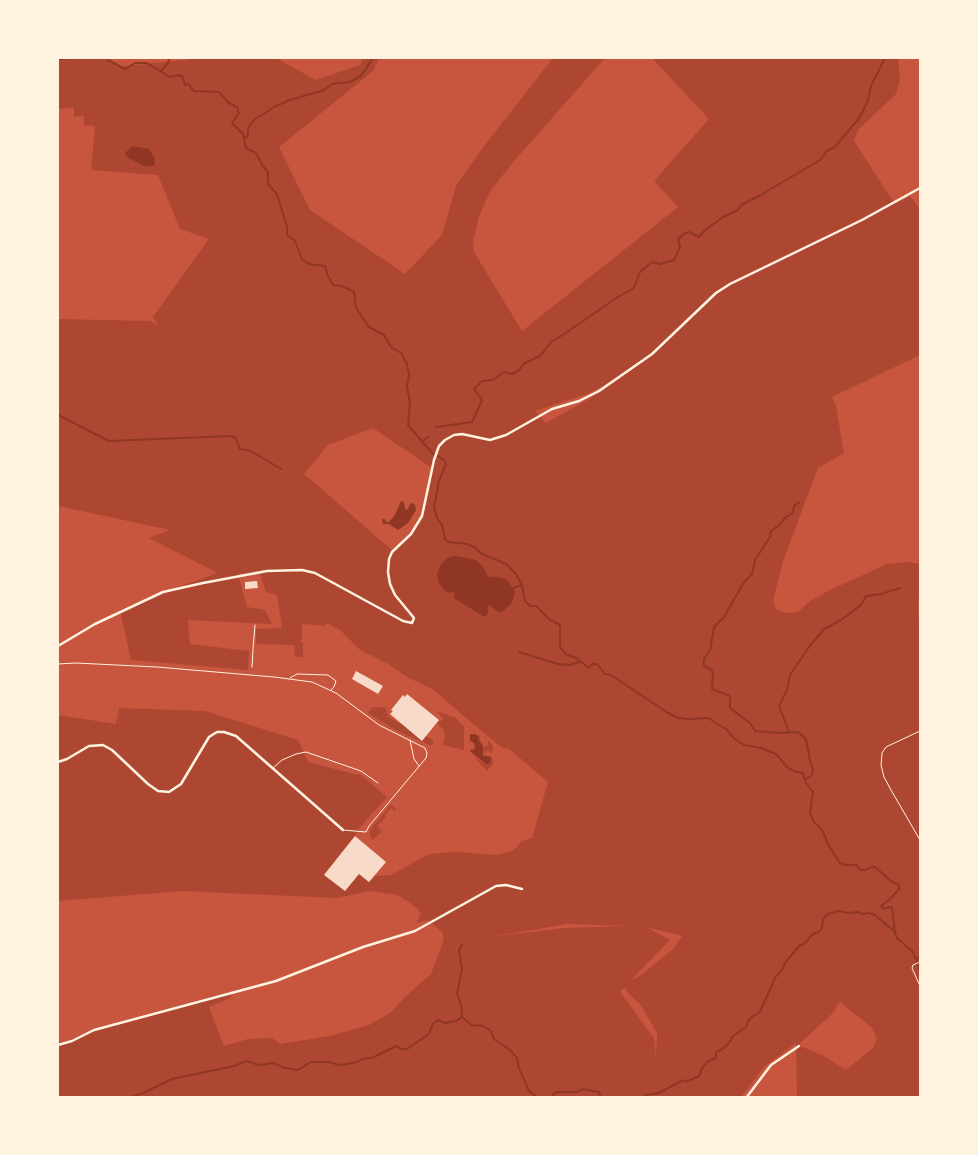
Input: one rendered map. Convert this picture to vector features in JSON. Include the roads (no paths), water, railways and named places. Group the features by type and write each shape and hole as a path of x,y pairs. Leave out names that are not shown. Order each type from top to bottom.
{"street":[{"path":"58,646 95,624 164,592 203,582 267,571 302,570 314,573 403,621 412,623 414,618 395,595 390,584 388,572 389,559 392,552 416,528 422,516 439,446 445,440 454,435 462,434 490,440 506,435 552,409 599,391 652,354 699,308 723,288 862,220 920,188"},
{"path":"58,762 89,746 103,745 112,750 148,784 158,791 169,792 181,784 209,737 217,732 224,732 236,736 343,830"},
{"path":"58,1045 94,1030 268,984 354,950 415,931 496,886 503,885 522,889"},
{"path":"746,1098 771,1065 799,1046"}],"lane":[{"path":"58,664 150,666 289,678 312,682 330,690 370,719 423,746 427,750 426,758 366,832 343,830"},
{"path":"289,678 297,674 328,675 336,681 334,687 330,690"},
{"path":"410,740 414,759 420,766"},
{"path":"272,768 282,760 306,752 361,771 378,783"}],"waterway":[{"path":"58,58 71,58"},
{"path":"107,58 125,69 135,63 147,63 170,77 179,75 183,77 185,85 188,84 194,91 219,92 229,103 237,107 239,113 232,123 243,134 246,148 256,153 268,172 268,184 277,194 287,227 287,235 295,241 302,259 309,264 325,266 333,285 342,286 354,292 356,308 369,327 384,335 391,347 401,353 407,364 409,375 407,386 410,403 408,425 433,454"},
{"path":"161,71 170,58"},
{"path":"244,138 248,136 248,128 254,120 276,106 324,90 332,84 350,82 361,76 373,58"},
{"path":"436,427 472,422 482,400 474,389 482,381 493,380 504,372 512,374 518,371 525,363 540,356 551,342 634,288 640,272 652,262 660,264 674,260 680,247 678,239 685,233 689,232 699,237 723,217 738,210 741,205 820,160 827,151 835,147 860,117 868,100 871,86 885,58"},
{"path":"58,415 109,441 231,436 235,437 240,449 251,451 281,469"},
{"path":"423,441 428,437"},
{"path":"438,456 446,464 439,481 434,507 437,518 442,525 445,539 448,542 467,544 476,548 480,553 506,564 516,574 522,585 525,601 530,606 536,606 549,619 560,625 560,647 566,654 576,658 589,668 592,664 597,664 605,674 611,675 678,718 709,718 726,729 744,745 761,748 776,754 788,768 803,773 806,783 813,792 810,812 813,821 822,830 829,846 840,863 856,865 861,870 875,867 892,882 899,885 899,889 881,906 884,909 892,908 897,938 913,952 920,970"},
{"path":"799,502 794,506 793,513 771,531 770,537 755,560 752,574 744,582 724,617 714,627 710,650 704,659 704,666 712,670 712,689 730,696 730,708 751,724 755,731 798,732 806,739 813,769 812,775 806,779"},
{"path":"513,588 522,585"},
{"path":"789,732 779,706 787,690 790,675 809,647 824,629 841,620 861,605 866,596 900,588"},
{"path":"519,652 558,664 570,665 579,662"},
{"path":"643,1098 646,1095 659,1093 683,1080 686,1082 699,1076 702,1068 708,1061 716,1058 716,1052 729,1043 733,1036 746,1027 748,1021 760,1012 776,976 782,970 785,963 799,946 820,931 823,919 828,914 839,911 869,913 875,915 894,931"},
{"path":"462,944 459,951 462,969 457,994 461,1004 462,1017"},
{"path":"916,959 920,957"},
{"path":"128,1098 172,1079 234,1066 247,1061 259,1065 273,1063 285,1068 298,1070 311,1062 328,1062 340,1065 358,1062 362,1059 372,1058 396,1046 401,1049 407,1049 429,1034 433,1024 438,1020 445,1023 456,1021 462,1017 471,1025 483,1026 491,1031 494,1039 510,1050 517,1058 519,1068 529,1091 538,1098"},
{"path":"550,1098 556,1092 577,1092 582,1089 599,1092 601,1098"}]}
